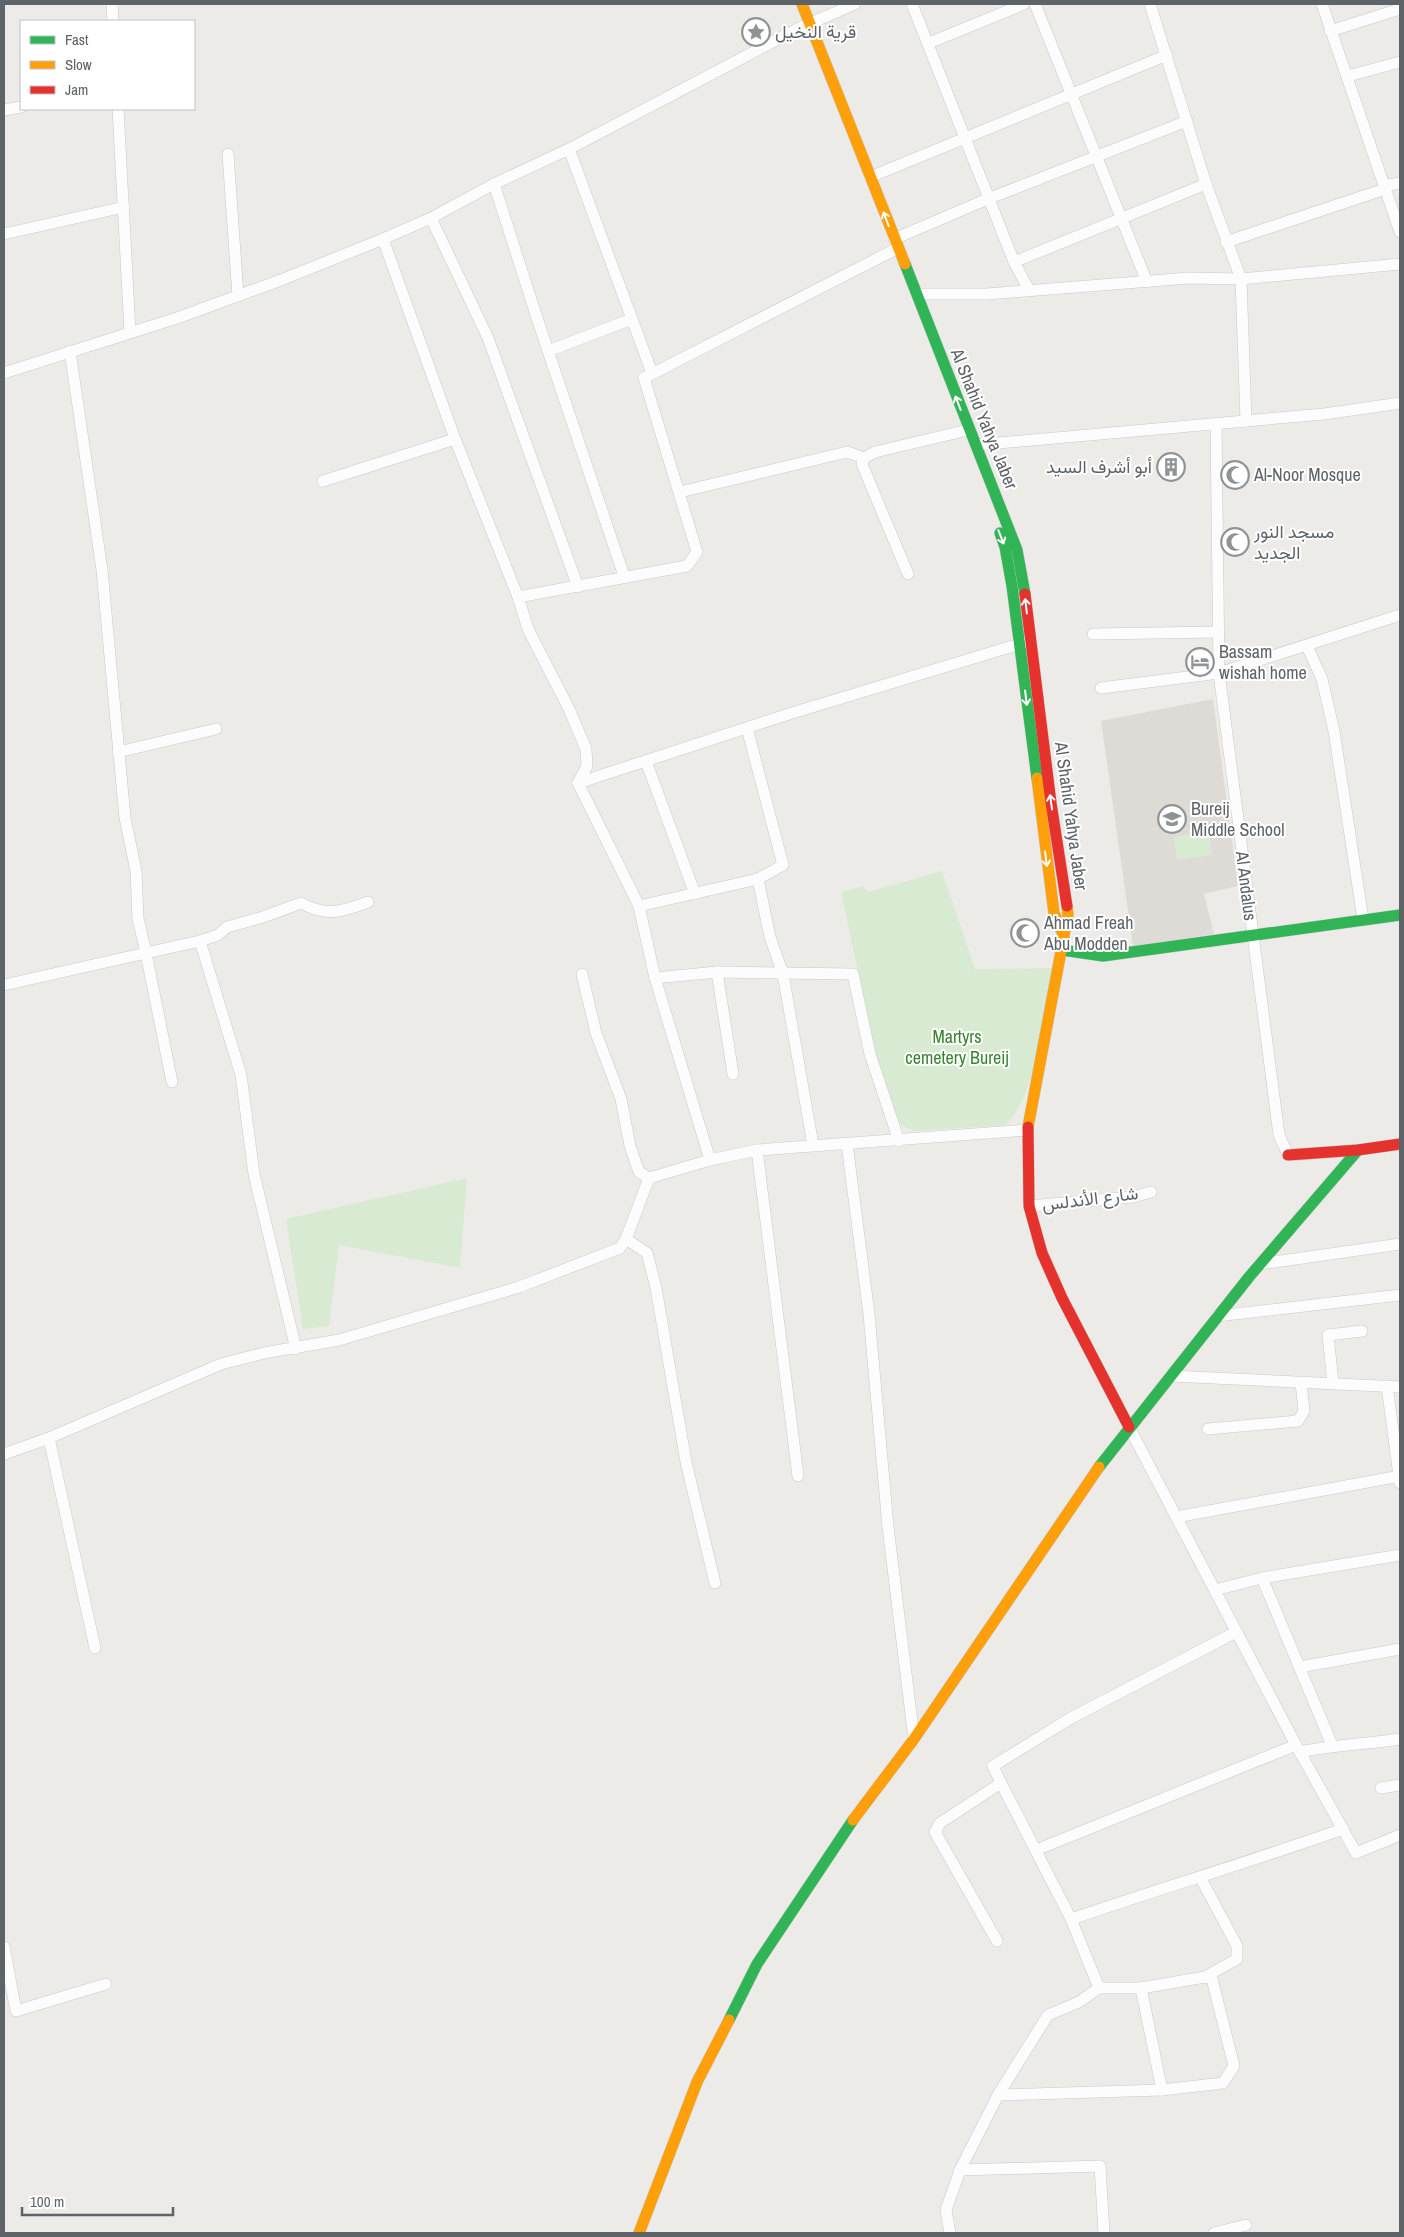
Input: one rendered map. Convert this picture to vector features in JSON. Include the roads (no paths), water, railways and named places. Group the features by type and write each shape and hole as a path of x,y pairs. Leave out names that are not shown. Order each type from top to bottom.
{"street":[{"path":"112,4 113,20"},
{"name":"Al Shahid Yahya Jaber","path":"790,4 804,27 870,177 893,247 917,294 963,431 976,445 1017,550 1025,642"},
{"name":"Al Shahid Yahya Jaber","path":"802,4 804,27 893,247 1005,547 1025,642 1068,914 1026,1130 1029,1206 1042,1253 1062,1298 1129,1427"},
{"path":"912,4 1014,262 1029,290"},
{"path":"929,44 1024,4"},
{"path":"1035,4 1123,218 1147,282"},
{"path":"1150,4 1206,184 1241,279 1246,421"},
{"path":"1322,4 1400,232"},
{"path":"4,373 180,317 383,239 431,218 494,184 569,148 850,5"},
{"path":"1330,31 1400,9"},
{"path":"870,177 1167,55"},
{"path":"1348,76 1400,62"},
{"path":"4,110 20,107"},
{"path":"118,110 130,332"},
{"path":"518,597 624,576 687,566 697,552 644,378 990,198 1187,121"},
{"path":"569,148 652,374"},
{"path":"228,154 238,296"},
{"path":"1226,242 1400,183"},
{"path":"494,184 624,576"},
{"path":"1014,262 1206,184"},
{"path":"4,234 124,207"},
{"path":"431,218 488,338 578,586"},
{"path":"383,239 455,439 518,597 528,629 570,709 586,749 587,766 578,783"},
{"path":"917,294 987,294 1189,278 1241,279 1400,264"},
{"path":"548,351 632,319"},
{"path":"70,351 102,570 125,818 136,871 138,918 172,1082"},
{"path":"976,445 1216,424 1400,403"},
{"name":"Al Andalus","path":"1216,424 1219,674 1278,1135 1288,1155 1358,1150"},
{"path":"908,574 862,464 864,458 875,452 963,431"},
{"path":"323,481 455,439"},
{"path":"680,492 847,452 864,458"},
{"path":"1101,688 1219,674 1400,615"},
{"path":"1093,634 1218,632"},
{"path":"578,783 747,728 1025,642"},
{"path":"1307,646 1322,679 1334,731 1363,919"},
{"path":"118,752 216,728"},
{"path":"639,906 758,879 783,865 747,728"},
{"path":"646,761 695,894"},
{"path":"578,783 639,906 655,978 710,1160"},
{"path":"758,879 770,937 783,974 812,1145"},
{"path":"4,985 200,941 218,935 227,927 301,902 317,911 332,912 343,911 368,902"},
{"path":"1062,950 1104,956 1400,915"},
{"path":"200,941 241,1076 254,1174 296,1349"},
{"path":"655,978 717,972 853,974 870,1054 899,1141"},
{"path":"717,972 733,1074"},
{"path":"582,974 596,1033 621,1099 630,1146 639,1172 649,1178 710,1160 758,1150 812,1145 899,1141 1026,1130"},
{"path":"847,1144 869,1314 888,1528 914,1739"},
{"path":"639,2233 697,2082 757,1964 849,1826 914,1739 1086,1483 1217,1316 1358,1150 1400,1144"},
{"path":"758,1150 798,1476"},
{"path":"4,1454 49,1438 220,1364 264,1352 296,1349 339,1340 511,1290 620,1248 626,1239 649,1178"},
{"name":"شارع الأندلس","path":"1029,1206 1133,1197 1151,1192"},
{"path":"626,1239 647,1253 656,1288 686,1462 715,1583"},
{"path":"1260,1264 1400,1244"},
{"path":"1217,1316 1400,1295"},
{"path":"1333,1384 1328,1335 1362,1331"},
{"path":"1171,1376 1400,1387"},
{"path":"1208,1429 1298,1421 1304,1412 1301,1383"},
{"path":"1176,1517 1400,1478 1387,1386"},
{"path":"1129,1427 1298,1749 1356,1853 1400,1835"},
{"path":"49,1438 95,1648"},
{"path":"1215,1590 1262,1578 1400,1555"},
{"path":"1262,1578 1332,1745"},
{"path":"1099,1988 1070,1919 993,1766 1071,1718 1236,1632"},
{"path":"1300,1667 1400,1649"},
{"path":"1036,1850 1298,1749 1332,1745 1343,1747 1400,1739"},
{"path":"997,1941 935,1832 940,1823 1001,1784"},
{"path":"1381,1788 1400,1785"},
{"path":"1070,1919 1343,1829"},
{"path":"1200,1877 1237,1946 1237,1959 1205,1977"},
{"path":"4,1947 16,2011 106,1984"},
{"path":"950,2233 946,2210 960,2170 998,2095 1048,2015 1079,2002 1099,1988 1141,1988 1205,1977 1212,1978 1234,2066 1223,2083 1162,2090 998,2095"},
{"path":"1141,1988 1162,2090"},
{"path":"960,2170 1100,2166 1104,2233"},
{"path":"1214,2233 1246,2225"}],"place":[{"name":"قرية النخيل","path":"756,32"},
{"name":"أبو أشرف السيد","path":"1171,467"},
{"name":"Al-Noor Mosque","path":"1235,475"},
{"name":"مسجد النور الجديد","path":"1235,542"},
{"name":"Bassam wishah home","path":"1200,662"},
{"name":"Bureij Middle School","path":"1172,819"},
{"name":"Ahmad Freah Abu Modden","path":"1025,933"}],"park label":[{"name":"Martyrs cemetery Bureij","path":"957,1047"}]}
